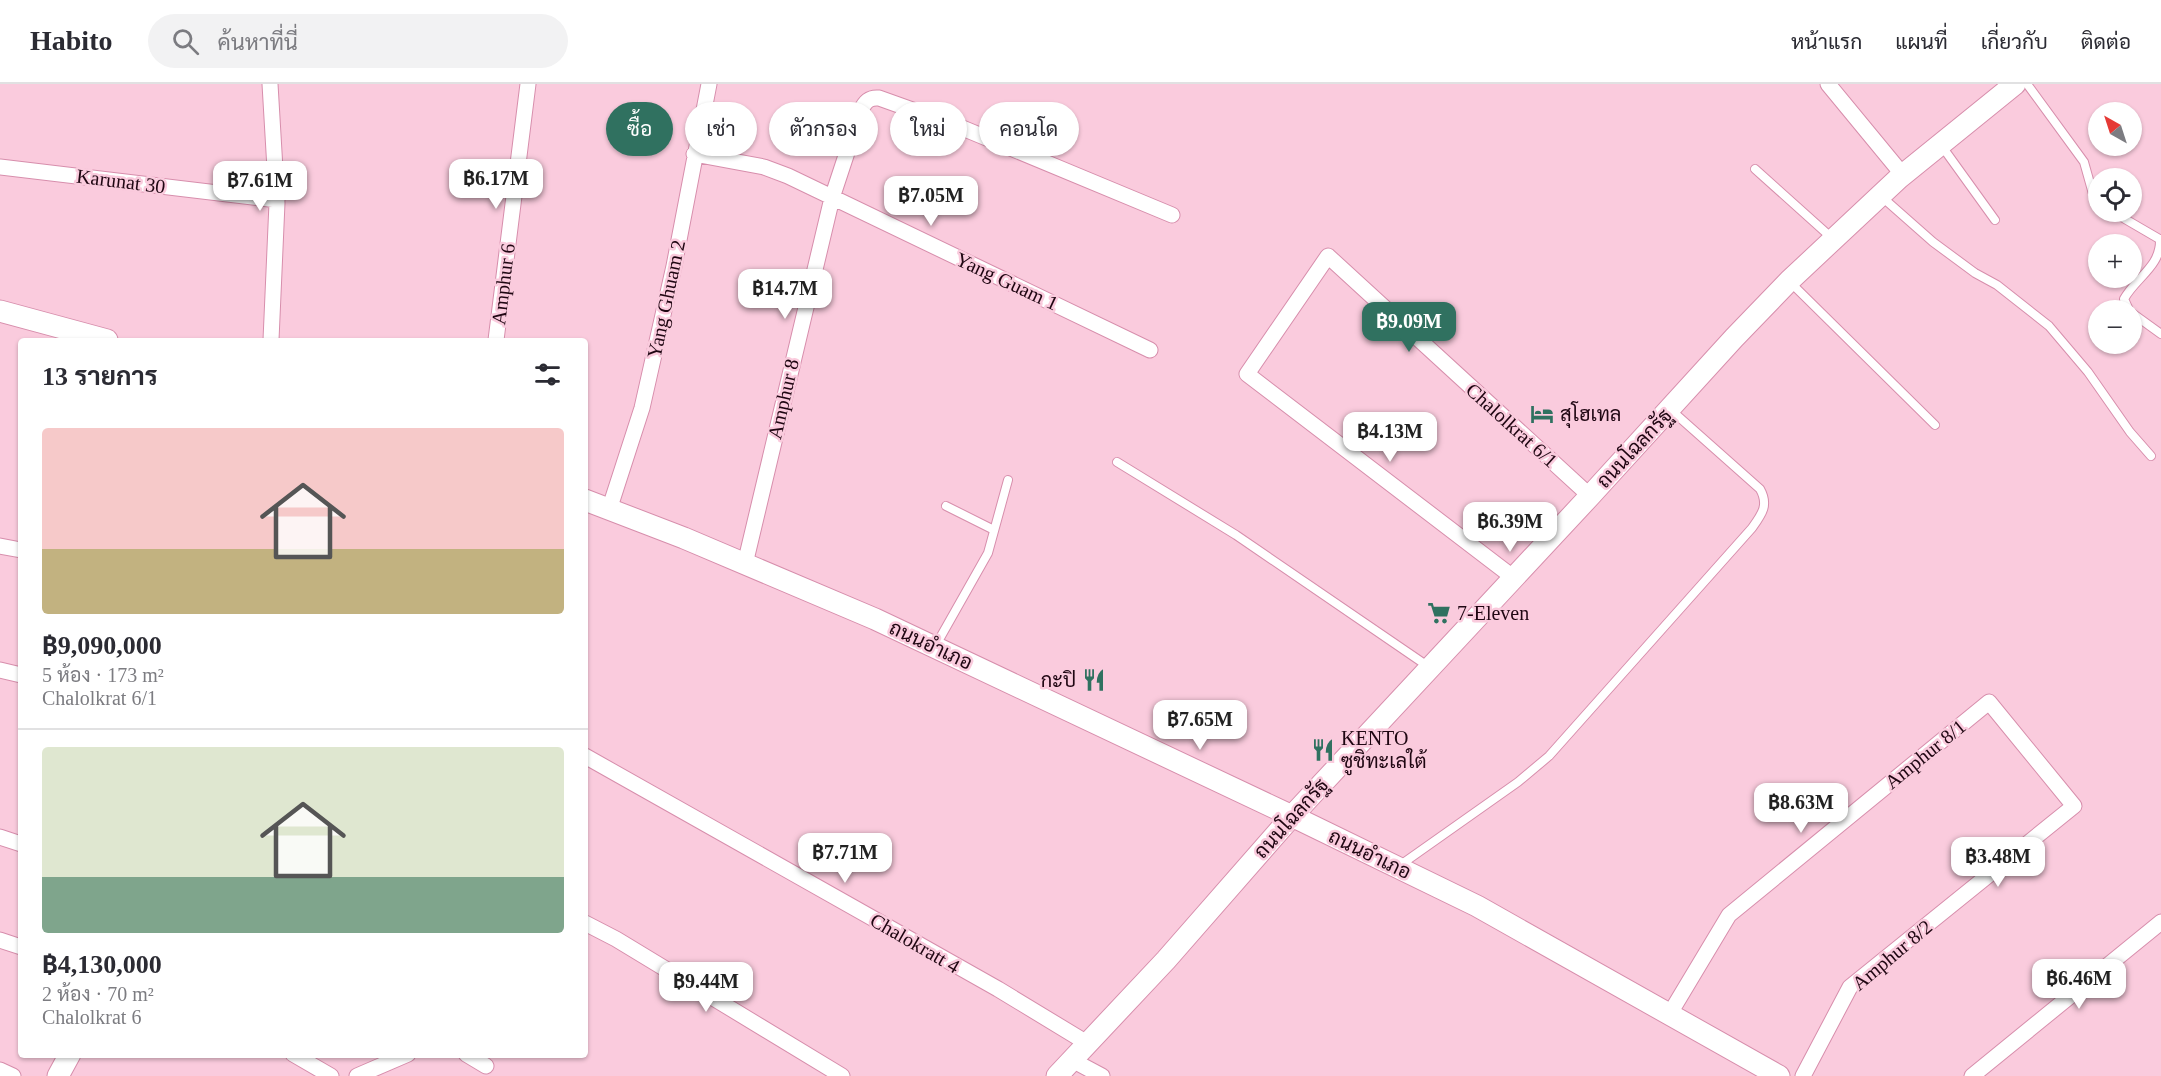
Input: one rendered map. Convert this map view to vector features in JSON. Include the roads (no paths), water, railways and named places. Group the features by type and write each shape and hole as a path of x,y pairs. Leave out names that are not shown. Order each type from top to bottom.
{"street":[{"path":"270,84 277,200 271,338"},
{"name":"Amphur 6","path":"496,338 528,84"},
{"name":"Yang Ghuam 2","path":"705,102 709,84"},
{"path":"1828,84 1903,175"},
{"name":"ถนนโฉลกรัฐ","path":"1057,1076 1166,960 1292,816 1734,338 1789,281 1903,175 2005,87"},
{"name":"Amphur 8","path":"745,564 832,198 861,110 869,99 879,98 960,127 1172,215"},
{"name":"Yang Ghuam 2","path":"609,510 642,408 674,266 694,156"},
{"name":"Yang Guam 1","path":"705,156 764,167 788,176 1150,350"},
{"name":"Karunat 30","path":"0,167 277,200"},
{"name":"Chalolkrat 6/1","path":"1514,578 1247,374 1328,256 1590,496"},
{"path":"0,311 100,338"},
{"name":"ถนนอำเภอ","path":"588,501 875,619 1398,867 1477,906 1770,1074"},
{"path":"0,546 18,549"},
{"path":"0,670 18,674"},
{"name":"Amphur 8/1","path":"1669,1015 1729,915 1989,702"},
{"name":"Amphur 8/2","path":"1803,1076 1850,987 2074,806 1989,702"},
{"name":"Chalokratt 4","path":"588,758 1087,1043"},
{"path":"0,837 18,843"},
{"path":"1972,1076 2161,922"},
{"path":"588,925 616,939 842,1076"},
{"path":"0,940 18,947"},
{"path":"58,1076 68,1058"},
{"path":"300,1058 331,1076"},
{"path":"357,1076 399,1058"},
{"path":"473,1058 486,1066"},
{"path":"1072,1060 1102,1076"},
{"path":"0,1070 13,1076"}],"lane":[{"path":"2027,84 2084,162 2088,176"},
{"path":"1940,144 1995,220"},
{"path":"1755,169 1834,240"},
{"path":"1881,196 1933,242 1975,273 1997,285 2049,326 2088,372 2130,432 2151,456"},
{"path":"2124,300 2156,262 2161,245 2161,239 2131,222"},
{"path":"1789,281 1935,425"},
{"path":"2142,321 2161,334"},
{"path":"1398,867 1518,782 1556,749 1752,528 1765,509 1765,499 1760,489 1670,409"},
{"path":"1117,462 1236,535 1430,668"},
{"path":"935,647 987,553 1008,480"},
{"path":"946,506 994,530"}],"place":[{"name":"สุโฮเทล","path":"1542,414"},
{"name":"7-Eleven","path":"1439,613"},
{"name":"กะปิ","path":"1094,680"},
{"name":"KENTO ซูชิทะเลใต้","path":"1323,750"}]}
